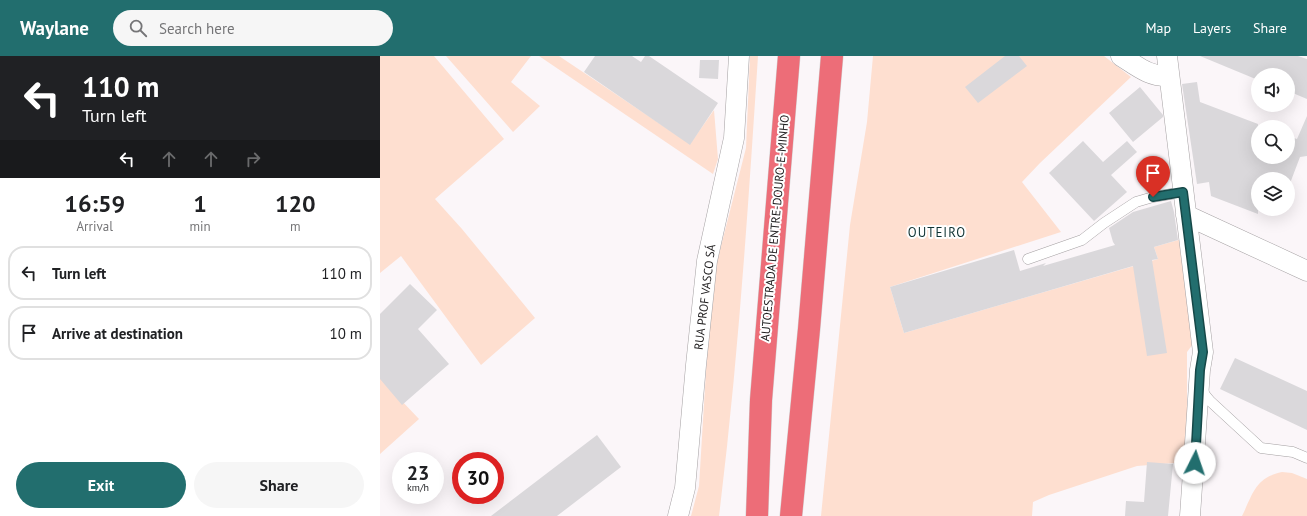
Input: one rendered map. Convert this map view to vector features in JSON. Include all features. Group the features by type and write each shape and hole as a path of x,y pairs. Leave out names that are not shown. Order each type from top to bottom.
{"highway":[{"name":"AUTOESTRADA DE ENTRE-DOURO-E-MINHO","path":"761,400 789,56"},
{"path":"790,516 804,384 832,56"},
{"path":"804,384 805,516"},
{"path":"744,516 761,400"},
{"path":"757,516 761,400"}],"street":[{"name":"RUA PROF VASCO SÁ","path":"678,516 685,488 707,261 734,138 739,56"},
{"path":"1121,56 1144,71 1158,76 1169,76"},
{"path":"1168,56 1169,76 1203,352 1190,516"},
{"path":"1186,215 1307,271"}],"lane":[{"path":"1028,259 1082,240 1104,223 1136,202 1153,197 1183,192"},
{"path":"1200,383 1205,395 1210,401 1256,445 1270,450 1293,452 1307,458"}],"shaded area":[{"path":"380,56 434,56 504,139 435,199 462,229 535,318 481,365 401,256 380,273"},
{"path":"446,56 531,56 511,82 540,106 513,132"},
{"path":"539,56 559,56 690,144 714,110 718,159 713,174"},
{"path":"750,56 758,56 742,286 732,401 719,516 691,516 699,486 707,355 717,262 746,148"},
{"path":"873,56 1104,56 1131,77 1022,182 1061,232 890,287 904,333 1158,259 1154,247 1182,239 1193,344 1187,352 1187,462 1137,466 1049,495 1033,502 1032,516 821,516 850,225 867,122"},
{"path":"380,378 419,419 380,454"},
{"path":"1282,472 1292,473 1307,479 1307,516 1242,516 1252,494 1260,483 1266,478"}],"building":[{"path":"595,56 632,56 641,62 645,56 649,56 718,103 690,145 584,72"},
{"path":"1005,56 1019,56 1027,66 978,103 965,87"},
{"path":"1200,56 1298,56 1307,59 1307,99 1295,94 1295,68 1251,68 1251,77"},
{"path":"700,60 719,60 718,79 699,78"},
{"path":"1197,82 1200,102 1251,121 1251,164 1295,164 1295,138 1297,139 1307,116 1307,156 1300,157 1294,172 1251,172 1251,211 1211,196 1209,182 1197,184 1182,84"},
{"path":"1140,87 1163,115 1163,117 1133,142 1109,113"},
{"path":"1083,141 1103,162 1127,141 1137,152 1111,175 1127,192 1094,221 1049,173"},
{"path":"1171,201 1178,240 1154,247 1158,259 1152,260 1167,353 1147,356 1133,266 904,333 890,287 1014,250 1020,271 1046,263 1043,266 1115,245 1109,228 1133,212"},
{"path":"410,284 437,310 418,329 449,364 402,405 380,379 380,314"},
{"path":"1235,358 1307,391 1307,430 1220,389"},
{"path":"597,435 621,467 557,516 491,516"},
{"path":"1147,462 1173,464 1168,516 1125,516 1126,501 1144,502"}],"district":[{"name":"OUTEIRO","path":"937,232"}],"route":[{"path":"1153,197 1183,192 1203,352 1200,370 1195,463"}]}
